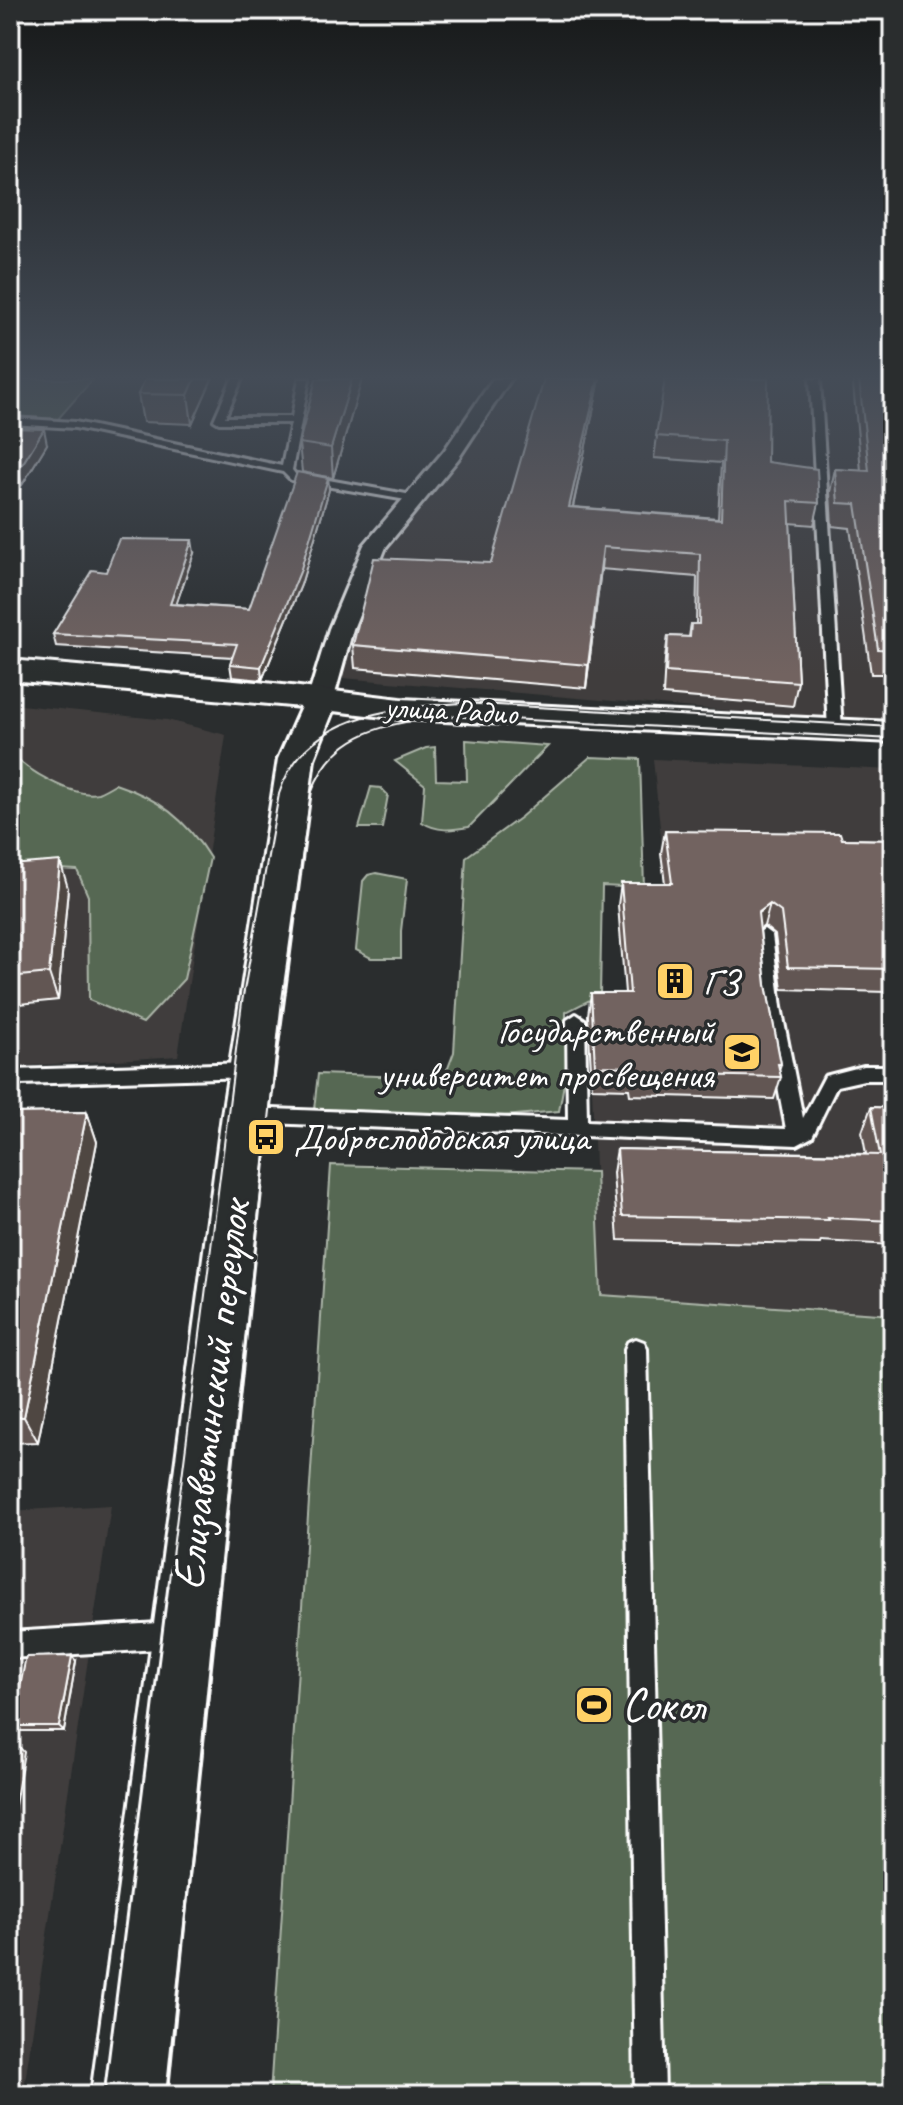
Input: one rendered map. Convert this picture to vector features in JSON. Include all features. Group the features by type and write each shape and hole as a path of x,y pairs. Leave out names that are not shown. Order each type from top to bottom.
{"street":[{"path":"320,701 341,629 375,545 431,477"},
{"name":"улица Радио","path":"10,670 257,692 401,709 893,732"},
{"name":"Елизаветинский переулок","path":"128,2095 248,1093 296,759 320,701"}],"lane":[{"path":"292,477 412,498"},
{"path":"821,477 835,730"},
{"path":"764,935 772,1007 797,1137"},
{"path":"576,1020 578,1129"},
{"path":"10,1086 12,1077 248,1093 578,1129 797,1137 805,1132 831,1081 864,1073 893,1073"},
{"path":"636,1349 650,2095"},
{"path":"10,1645 182,1634"}],"shaded area":[{"path":"436,477 893,477 893,719 812,718 319,676 360,564"},
{"path":"10,704 167,720 226,735 178,1056 10,1067"},
{"name":"Государственный университет просвещения","path":"653,759 893,770 893,1315 600,1295 592,1088 627,1015 618,905 668,905"},
{"path":"111,1505 23,2095 10,2095 10,1511"}],"green space":[{"path":"466,740 548,746 469,827 445,829 428,825 422,822 425,785 395,761 435,747 436,780 467,781"},
{"path":"10,752 27,767 63,787 98,793 115,784 145,796 181,821 210,858 184,979 143,1023 89,1000 88,896 77,870 17,867 10,861"},
{"path":"590,757 640,759 644,888 602,886 600,995 566,1012 566,1073 559,1111 493,1117 314,1109 318,1074 437,1078 448,1068 454,1052 466,857 521,817"},
{"path":"371,787 381,788 388,795 382,828 359,828"},
{"path":"376,873 407,879 401,958 371,958 356,950 363,881 368,875"},
{"name":"Сокол","path":"331,1165 596,1172 601,1295 893,1315 893,2095 270,2095"}],"building":[{"path":"295,477 328,478 300,572 261,667 230,664 237,644 53,634 92,570 106,572 119,539 192,540 170,604 249,609"},
{"path":"516,477 576,477 569,507 721,519 723,477 817,477 819,503 789,501 798,682 666,672 668,636 690,637 691,624 699,624 700,554 603,547 588,665 353,645 374,558 491,563"},
{"path":"836,477 893,477 893,650 878,649 856,504 838,503"},
{"name":"ГЗ","path":"665,831 840,833 842,839 893,840 893,938 885,934 893,969 788,967 781,912 770,904 758,913 781,1077 633,1074 633,1067 595,1066 591,993 630,993 621,883 672,883"},
{"path":"60,861 49,973 10,977 10,865"},
{"path":"871,1107 893,1108 893,1221 622,1216 617,1149 880,1155"},
{"path":"87,1112 24,1417 10,1417 10,1113"},
{"path":"72,1656 59,1726 12,1726 26,1657"}],"tram line":[{"path":"168,1588 242,1002 279,794 291,768 308,747 329,732 378,713 461,703 893,727"},
{"path":"218,1588 282,1000 311,794 333,756 349,743 385,727 449,716 893,739"},
{"path":"104,2095 168,1586"},
{"path":"168,2095 218,1586"}],"place":[{"name":"ГЗ","path":"675,981"},
{"name":"Государственный университет просвещения","path":"742,1052"},
{"name":"Доброслободская улица","path":"266,1137"},
{"name":"Сокол","path":"594,1705"}]}
